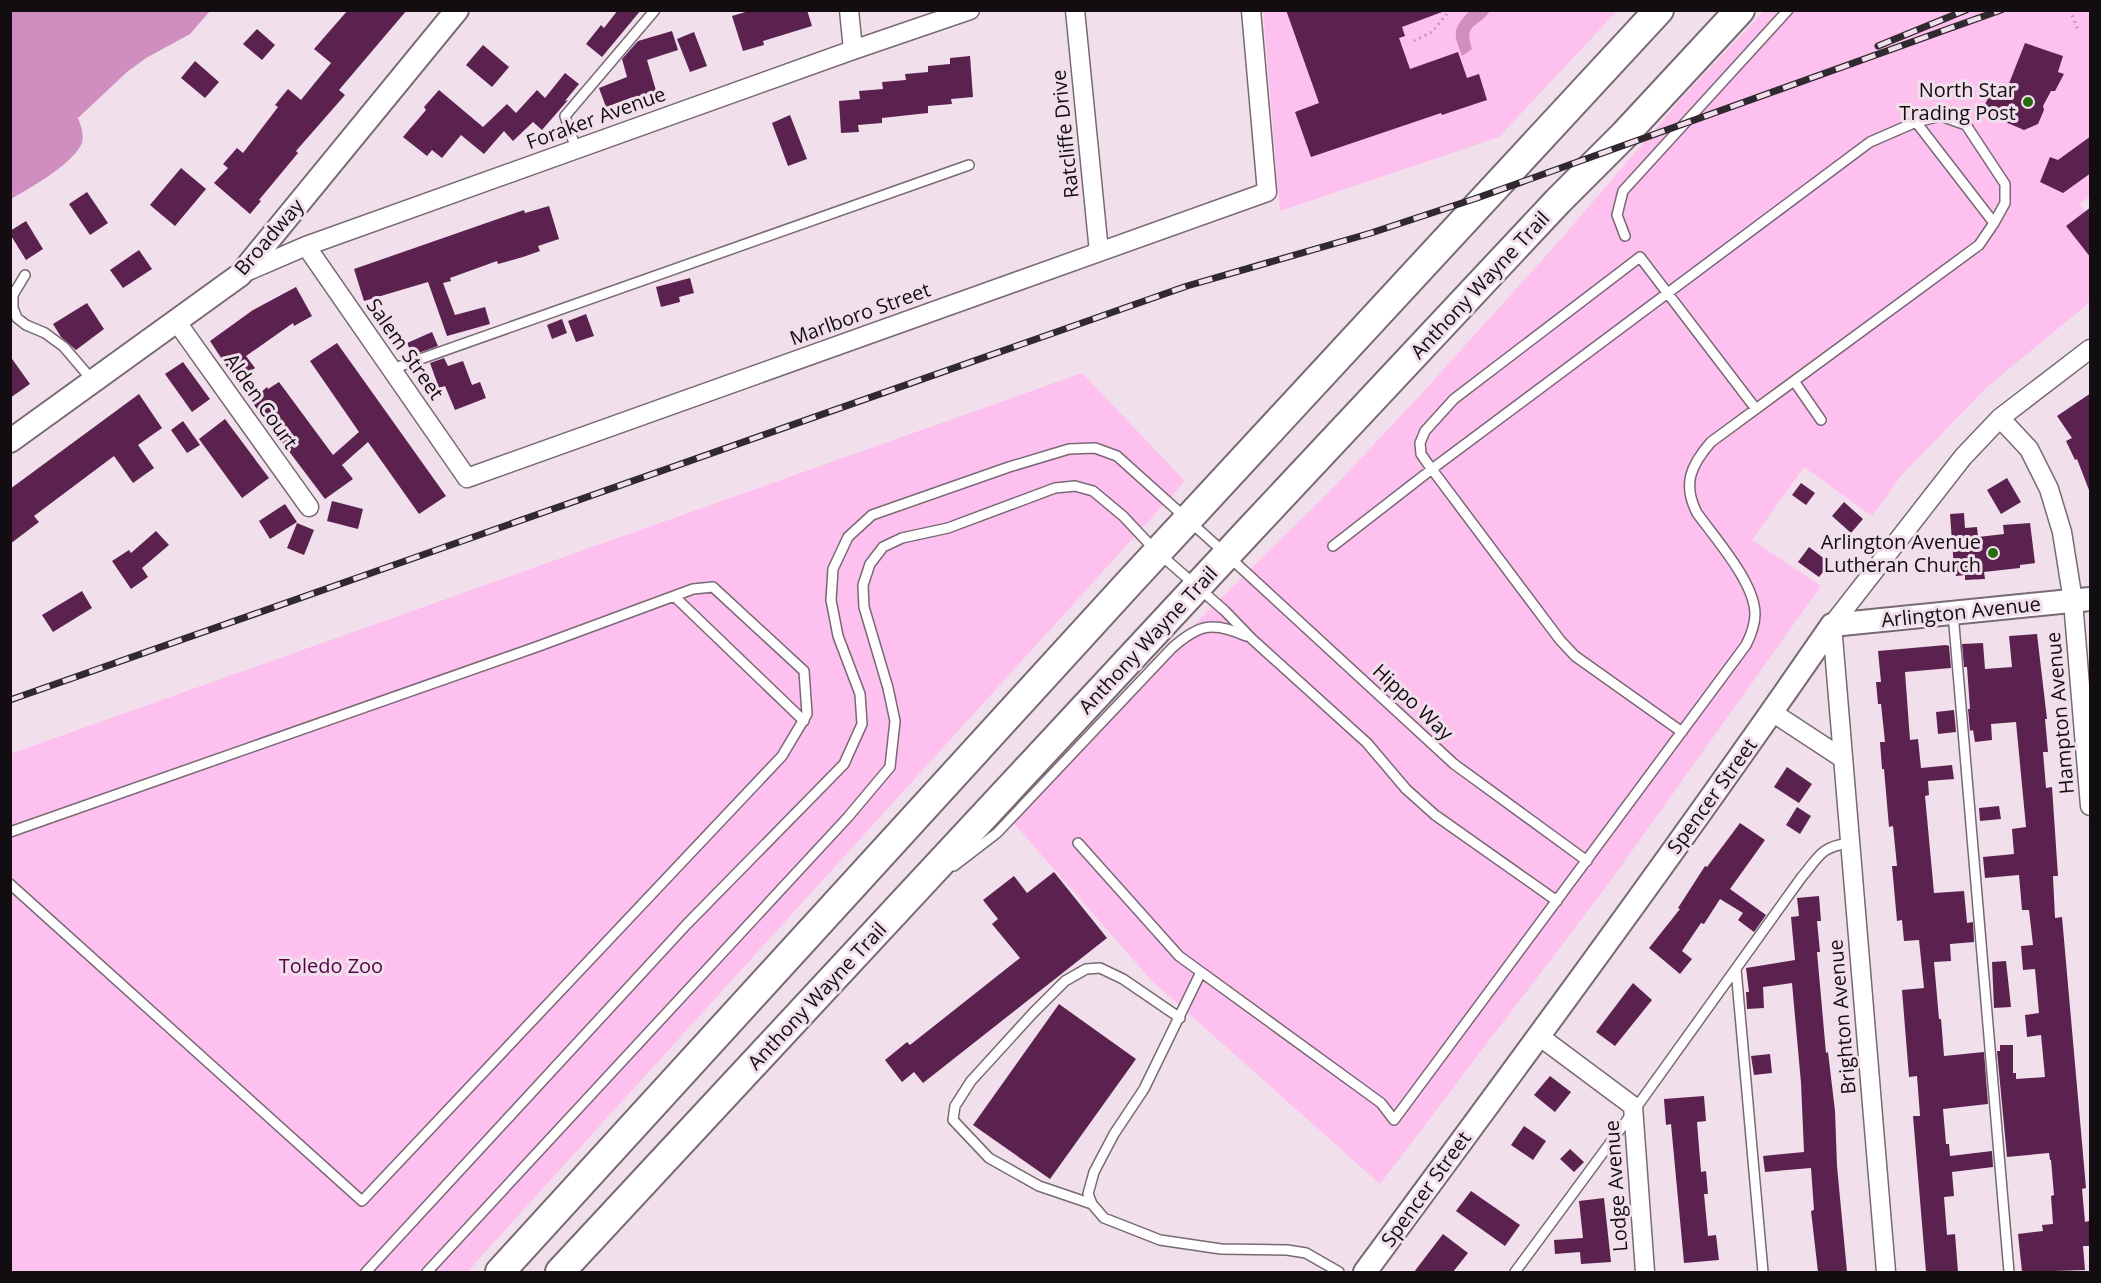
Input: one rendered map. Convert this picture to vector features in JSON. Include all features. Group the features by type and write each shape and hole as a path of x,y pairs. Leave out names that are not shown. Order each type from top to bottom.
{"highway":[{"path":"500,1272 1188,520 1659,10"},
{"name":"Anthony Wayne Trail","path":"560,1272 1197,587 1740,10"}],"street":[{"name":"Broadway","path":"10,441 240,275 457,10"},
{"path":"849,10 853,50"},
{"name":"Foraker Avenue","path":"240,275 306,246 970,10"},
{"name":"Ratcliffe Drive","path":"1075,10 1100,252"},
{"name":"Marlboro Street","path":"467,478 1267,192 1251,10"},
{"name":"Salem Street","path":"306,246 467,478"},
{"name":"Alden Court","path":"176,321 309,507"},
{"name":"Spencer Street","path":"1365,1272 1539,1036 1832,625 1956,465 2000,418 2091,349"},
{"name":"Hampton Avenue","path":"2000,418 2029,449 2049,489 2082,600 2091,806"},
{"name":"Arlington Avenue","path":"1832,625 2082,600"},
{"name":"Brighton Avenue","path":"1832,625 1887,1272"},
{"path":"1772,712 1842,758"},
{"name":"Lodge Avenue","path":"1539,1036 1633,1106 1645,1272"}],"lane":[{"path":"576,149 565,116 655,10"},
{"path":"1625,236 1617,215 1623,191 1788,10"},
{"path":"1078,843 1179,956 1382,1103 1394,1120 1746,645 1753,629 1755,613 1753,597 1746,583 1697,513 1691,500 1691,474 1698,458 1711,442 1979,245 2005,203 2005,184 1966,125 1941,116 1916,122 1870,142 1333,546"},
{"path":"1916,122 1994,223"},
{"path":"392,369 969,165"},
{"path":"1682,732 1575,656 1560,640 1432,470 1421,454 1420,443 1425,431 1454,399 1640,256 1756,409"},
{"path":"25,275 13,295 13,308 17,318 26,325 45,333 64,347 93,381"},
{"path":"1794,381 1821,420"},
{"name":"Hippo Way","path":"366,1272 687,924 844,764 862,724 860,694 838,636 831,600 833,569 848,537 872,515 1010,467 1069,449 1095,448 1117,456 1454,764 1587,861"},
{"path":"427,1272 840,826 890,767 895,721 888,688 868,626 863,585 870,564 883,547 902,538 948,528 1055,488 1075,486 1093,491 1367,743 1406,789 1435,815 1557,901"},
{"path":"10,832 539,646 693,589 713,587 804,671 807,714 782,756 362,1201 10,884"},
{"path":"674,596 804,721"},
{"path":"1953,613 2009,1272"},
{"path":"897,909 997,833 1172,648 1189,633 1207,627 1227,628 1252,639"},
{"path":"1515,1272 1801,878 1824,850 1832,845 1849,843"},
{"path":"1092,1204 1039,1186 989,1158 953,1120 956,1106 971,1081 1033,1013 1065,981 1086,969 1100,968 1123,979 1180,1017"},
{"path":"1736,969 1763,1272"},
{"path":"1201,972 1144,1089 1114,1134 1094,1172 1088,1194 1092,1204 1104,1218 1160,1240 1221,1249 1287,1250 1306,1253 1339,1272"},
{"path":"1525,1258 1527,1272"}],"path":[{"path":"1414,41 1432,32 1450,10"},
{"path":"2070,10 2078,30"}],"green space":[{"path":"1263,11 1617,11 1499,137 1280,211"},
{"path":"1764,11 2090,11 2090,196 2080,204 2090,219 2090,302 1986,388 1900,477 1872,516 1804,467 1752,540 1821,586 1609,883 1380,1184 1152,981 1004,812 1335,486 1554,247 1682,98"},
{"name":"Toledo Zoo","path":"1082,373 1185,481 467,1272 11,1272 10,754"}],"shaded area":[{"path":"11,10 210,11 190,34 146,58 127,72 78,118 83,138 76,153 49,175 11,199"},
{"path":"1470,10 1490,11 1471,30 1469,34 1472,49 1462,56 1456,32 1460,22"}],"building":[{"path":"348,10 407,10 339,90 345,95 296,151 298,153 250,214 214,183 228,168 223,164 237,148 243,153 278,107 275,105 288,89 301,100 331,63 314,49"},
{"path":"618,10 641,10 602,57 586,44 601,25 604,28"},
{"path":"752,10 807,10 812,26 763,41 764,45 743,51 732,16"},
{"path":"1286,10 1442,10 1442,12 1402,27 1405,36 1399,38 1410,69 1458,52 1467,78 1479,74 1487,100 1442,115 1441,113 1311,157 1295,112 1319,103"},
{"path":"257,29 275,45 262,60 243,44"},
{"path":"672,31 678,50 647,60 657,94 634,101 633,97 606,107 599,88 627,77 622,59 638,41"},
{"path":"694,32 707,66 690,72 677,39"},
{"path":"2025,43 2063,56 2058,72 2064,74 2055,91 2051,91 2043,106 2044,110 2038,124 2024,130 1982,112 1993,86 2006,91"},
{"path":"483,45 509,67 492,87 466,65"},
{"path":"970,56 973,97 951,99 952,104 928,106 928,113 882,118 882,123 858,125 859,132 841,133 839,101 860,99 859,91 883,89 882,82 906,80 905,74 928,72 928,66 950,64 950,58"},
{"path":"195,61 219,82 205,98 181,78"},
{"path":"565,73 579,84 542,130 533,122 513,141 504,131 484,154 461,135 442,158 432,150 427,156 403,137 426,110 424,107 439,90 483,127 507,104 516,113 537,90 545,98"},
{"path":"790,115 807,159 788,166 772,123"},
{"path":"2091,136 2091,173 2063,193 2040,182 2050,157 2058,160"},
{"path":"181,168 206,189 175,226 150,205"},
{"path":"87,192 108,223 90,235 69,204"},
{"path":"549,206 559,239 538,246 540,251 498,264 497,261 450,278 451,281 443,283 455,315 485,307 490,324 447,336 428,282 364,301 354,269 524,210 525,213"},
{"path":"2091,207 2091,258 2066,226"},
{"path":"26,221 43,249 26,260 10,231"},
{"path":"139,250 152,269 123,288 110,270"},
{"path":"690,278 694,293 679,297 680,302 661,307 656,287"},
{"path":"296,287 312,316 294,326 293,323 246,356 255,368 242,377 237,369 231,373 210,341 253,310"},
{"path":"87,303 104,329 76,350 61,337 53,324"},
{"path":"586,314 594,336 576,342 568,321"},
{"path":"562,319 567,333 552,339 547,325"},
{"path":"432,332 438,346 413,355 407,343"},
{"path":"337,343 446,496 419,514 368,442 342,465 353,479 325,499 251,401 267,387 268,389 279,382 333,455 359,432 310,361"},
{"path":"10,356 30,384 10,398"},
{"path":"444,358 448,366 463,361 472,385 480,382 486,398 455,410 445,386 439,388 430,363"},
{"path":"183,362 210,399 192,412 165,374"},
{"path":"2091,393 2091,490 2089,490 2077,459 2075,460 2066,441 2072,438 2057,416"},
{"path":"139,394 162,428 138,445 154,468 133,483 114,456 34,516 39,522 10,544 10,489"},
{"path":"225,419 269,478 242,498 199,439"},
{"path":"183,421 200,445 187,453 171,430"},
{"path":"2007,478 2021,502 2001,514 1987,490"},
{"path":"1801,483 1815,493 1806,505 1792,495"},
{"path":"332,501 363,509 358,529 327,521"},
{"path":"1844,502 1863,519 1851,533 1832,516"},
{"path":"285,504 297,522 270,539 259,521"},
{"name":"Arlington Avenue Lutheran Church","path":"1964,513 1965,528 1977,527 1978,537 2004,534 2003,525 2030,523 2035,563 2020,565 2020,568 1984,572 1985,579 1965,580 1965,575 1956,576 1950,514"},
{"path":"297,523 314,530 304,555 287,548"},
{"path":"156,531 169,545 142,568 148,577 131,589 112,561 129,550 131,553"},
{"path":"1809,547 1830,563 1819,577 1798,562"},
{"path":"82,591 92,608 53,632 42,615"},
{"path":"2037,634 2047,719 2045,719 2048,752 2043,752 2046,788 2052,787 2058,876 2053,876 2055,918 2062,917 2086,1188 2082,1189 2085,1222 2089,1221 2091,1246 2083,1246 2085,1270 2022,1272 2018,1234 2043,1231 2042,1225 2053,1224 2051,1196 2054,1195 2051,1160 2049,1153 2007,1157 1997,1051 2000,1051 2000,1045 2013,1045 2013,1073 2016,1073 2016,1079 2045,1077 2041,1035 2027,1037 2025,1015 2039,1013 2035,969 2023,970 2021,946 2033,945 2029,910 2022,910 2019,875 1985,878 1983,857 2014,854 2012,829 2026,827 2016,722 1991,724 1992,740 1975,742 1973,730 1970,731 1967,667 1964,667 1962,644 1983,643 1985,669 2012,667 2009,636"},
{"path":"1949,646 1951,668 1905,672 1910,740 1918,739 1921,768 1952,765 1954,779 1928,781 1929,795 1925,796 1934,893 1964,891 1967,923 1973,922 1974,942 1950,944 1951,961 1934,962 1939,1019 1941,1019 1944,1056 1984,1052 1988,1104 1943,1109 1946,1144 1949,1144 1950,1156 1992,1151 1993,1167 1952,1172 1954,1196 1944,1197 1947,1235 1955,1234 1958,1272 1926,1272 1913,1116 1920,1116 1917,1076 1909,1077 1902,990 1924,988 1919,940 1904,941 1902,920 1897,921 1892,866 1897,866 1893,826 1889,827 1884,769 1882,769 1880,742 1885,742 1876,682 1881,682 1878,651"},
{"path":"1954,710 1956,732 1938,734 1936,712"},
{"path":"1787,767 1812,784 1799,803 1774,787"},
{"path":"1999,806 2001,819 1980,821 1979,808"},
{"path":"1797,807 1811,816 1800,834 1786,825"},
{"path":"1740,823 1765,840 1730,889 1766,915 1754,932 1738,920 1743,913 1720,899 1704,924 1701,923 1682,951 1692,959 1680,974 1649,948 1680,909 1678,908 1705,866 1707,867"},
{"path":"1054,872 1107,938 923,1083 914,1072 902,1082 885,1060 907,1042 910,1045 1020,958 992,924 998,919 983,900 1014,876 1027,893"},
{"path":"1819,896 1821,921 1817,921 1820,952 1817,952 1826,1053 1828,1052 1835,1111 1837,1166 1847,1272 1818,1272 1811,1211 1814,1210 1811,1168 1765,1172 1763,1156 1804,1152 1801,1083 1792,983 1763,987 1764,1008 1747,1009 1746,992 1749,992 1746,968 1795,960 1791,917 1799,916 1797,898"},
{"path":"2006,961 2011,1007 1994,1008 1992,962"},
{"path":"1633,983 1652,1000 1615,1046 1596,1032"},
{"path":"1059,1004 1136,1059 1050,1179 973,1125"},
{"path":"1770,1054 1772,1073 1754,1075 1751,1056"},
{"path":"1550,1076 1571,1092 1555,1112 1534,1095"},
{"path":"1704,1096 1706,1121 1697,1122 1701,1172 1706,1171 1708,1194 1704,1194 1708,1236 1716,1235 1719,1260 1684,1263 1671,1124 1666,1125 1664,1099"},
{"path":"1524,1126 1546,1141 1533,1160 1511,1145"},
{"path":"1570,1149 1584,1162 1574,1172 1560,1159"},
{"path":"1471,1191 1520,1225 1505,1246 1456,1211"},
{"path":"1604,1198 1611,1262 1581,1264 1580,1252 1555,1254 1554,1240 1583,1238 1579,1201"},
{"path":"1443,1234 1468,1253 1453,1272 1414,1272"}],"railway":[{"path":"1878,46 1966,10"},
{"path":"10,700 1187,286 1371,233 1477,198 2001,10"}],"place":[{"name":"North Star Trading Post","path":"2028,102"},
{"name":"Arlington Avenue Lutheran Church","path":"1993,553"}]}
